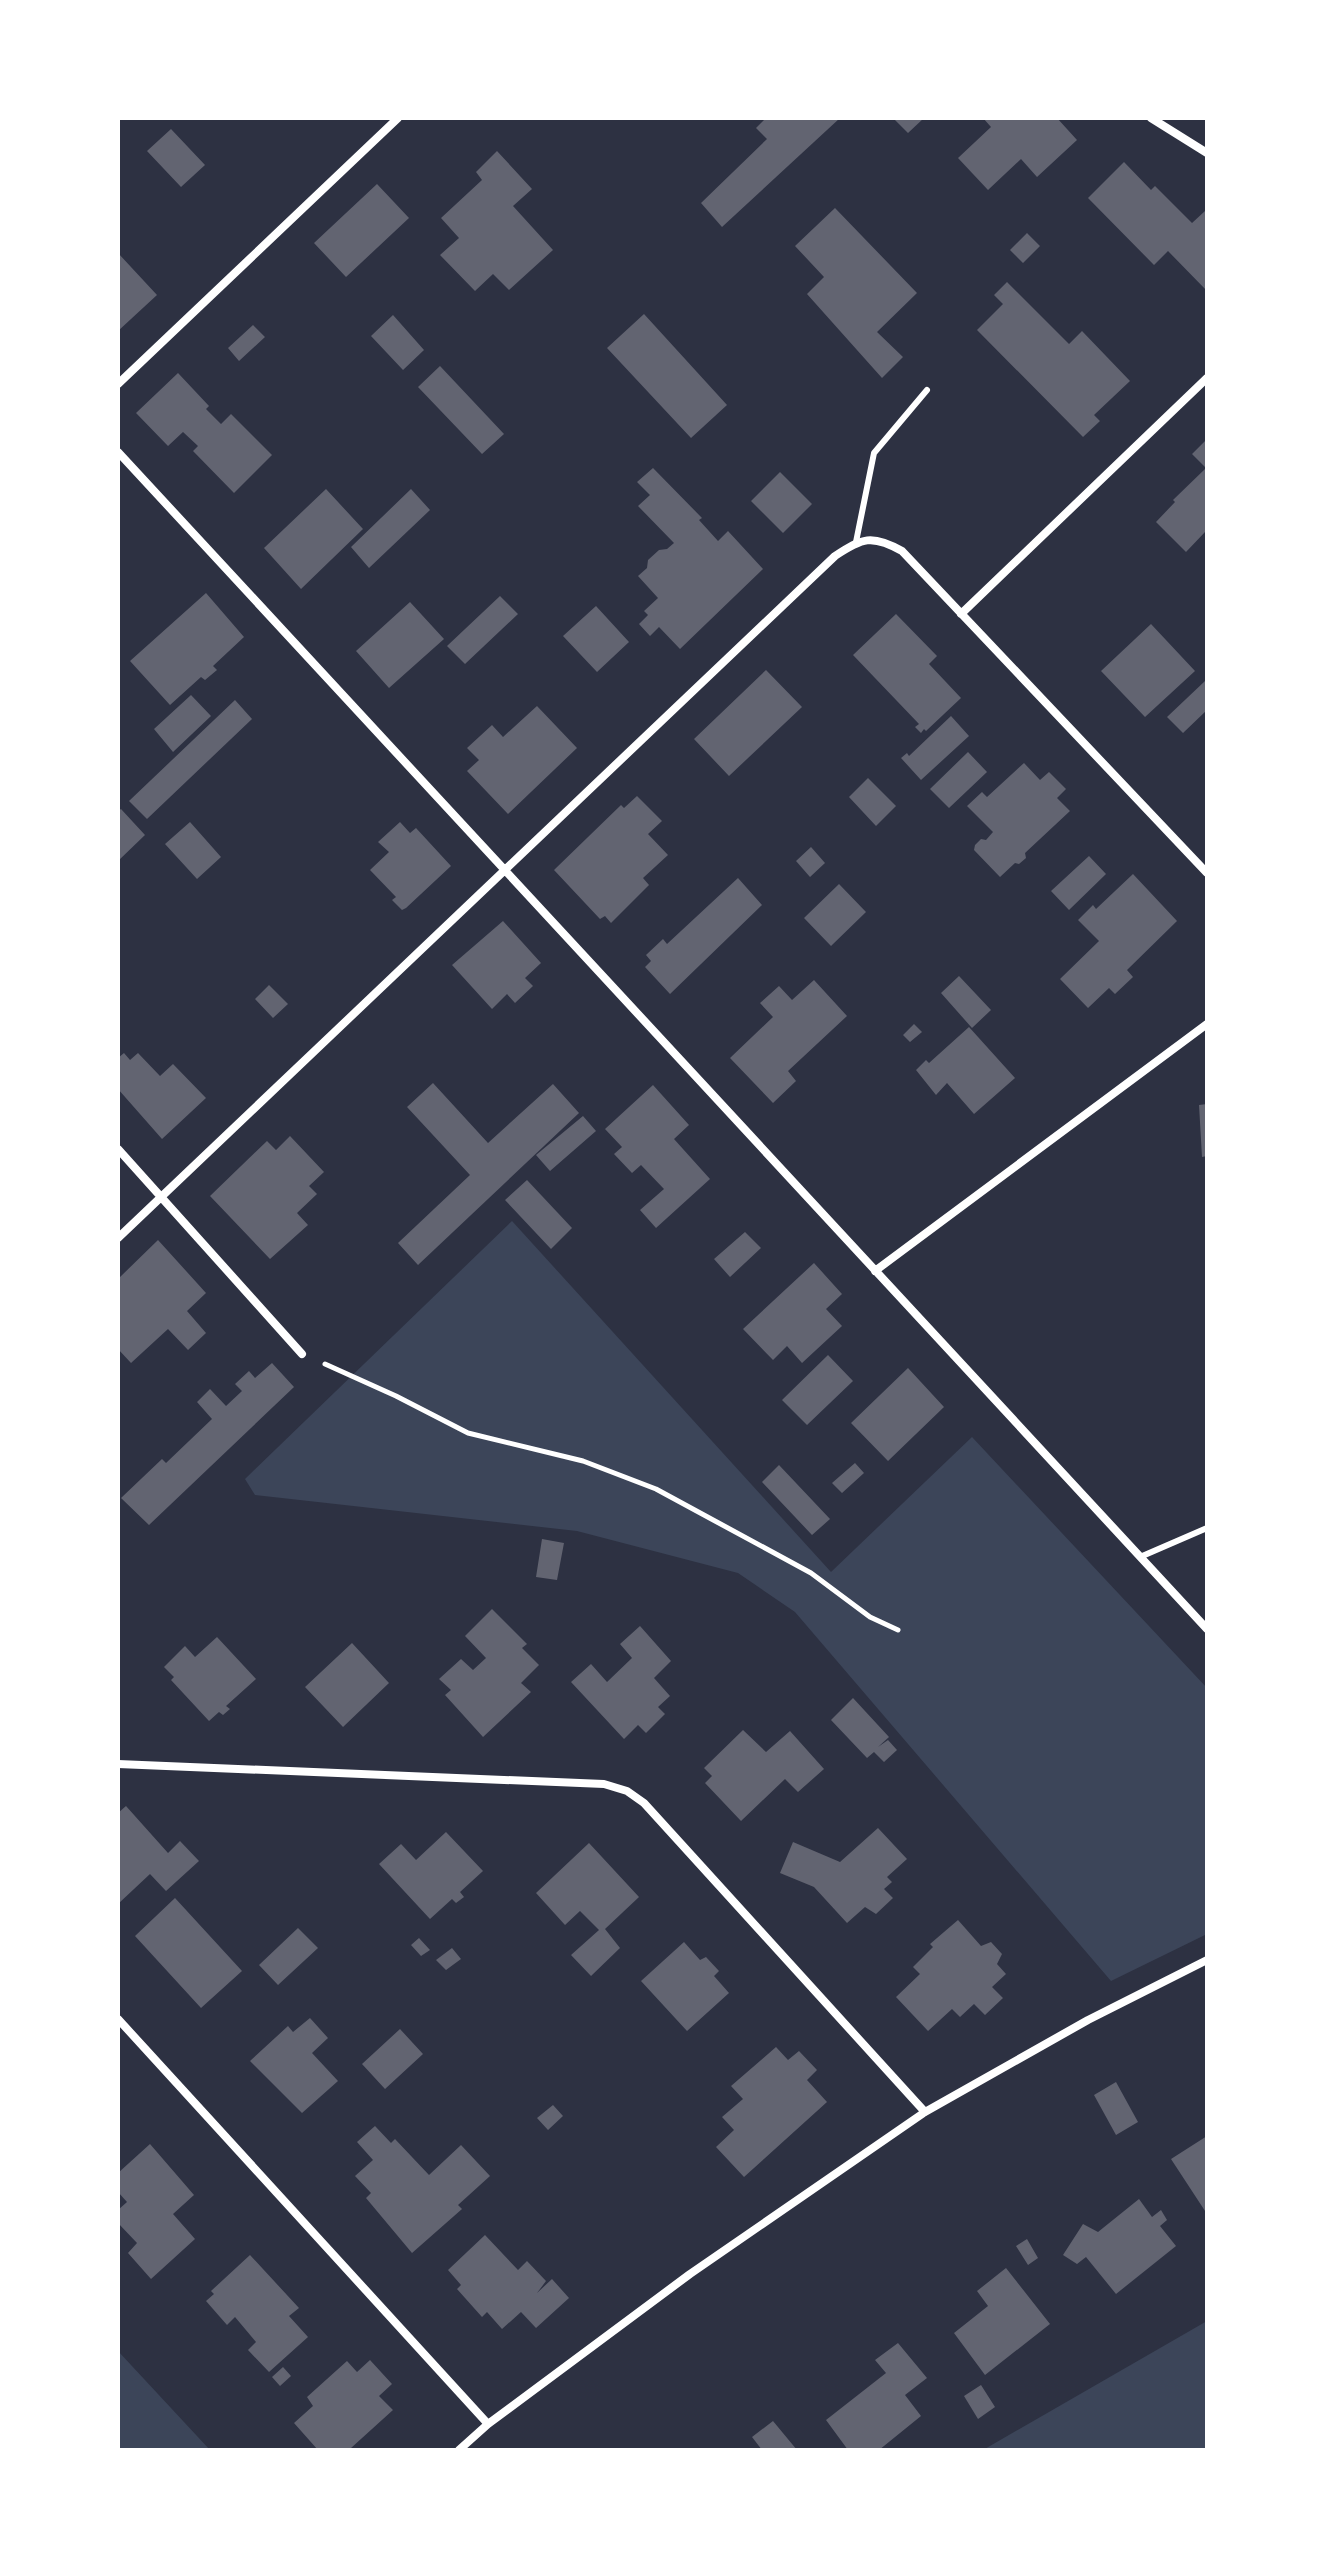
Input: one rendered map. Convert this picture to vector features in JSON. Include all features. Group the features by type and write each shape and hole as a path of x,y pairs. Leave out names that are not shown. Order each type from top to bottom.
{"street":[{"path":"118,384 398,118"},
{"path":"1151,118 1207,153"},
{"path":"961,614 1207,378"},
{"path":"118,452 1207,1629"},
{"path":"118,1238 503,869 835,556 856,542 872,539 886,542 902,551 1207,873"},
{"path":"875,1271 1207,1024"},
{"path":"118,1149 302,1354"},
{"path":"118,1764 604,1784 627,1791 644,1803 925,2112"},
{"path":"459,2450 488,2424 690,2274 925,2112 1088,2020 1207,1960"},
{"path":"118,2019 488,2424"}],"lane":[{"path":"856,542 874,453 927,390"},
{"path":"1140,1557 1207,1528"}],"path":[{"path":"302,1354 396,1396 468,1433 583,1461 656,1489 811,1573 870,1617 898,1630"}],"shaded area":[{"path":"512,1221 831,1572 972,1437 1207,1688 1207,1934 1111,1981 795,1612 738,1573 577,1531 255,1495 245,1479"},
{"path":"1207,2321 1207,2450 983,2450"},
{"path":"118,2351 210,2450 118,2450"}],"building":[{"path":"766,118 840,118 722,227 701,203 767,139 756,128"},
{"path":"893,118 924,118 908,133"},
{"path":"983,118 1057,118 1077,140 1037,177 1021,159 988,190 958,158 991,127"},
{"path":"171,129 205,165 181,187 147,151"},
{"path":"497,151 532,189 513,206 553,250 509,290 493,274 475,291 440,255 459,238 441,218 482,180 476,172"},
{"path":"1124,162 1151,190 1155,186 1192,223 1205,211 1207,213 1207,291 1168,251 1154,265 1088,198"},
{"path":"377,184 409,218 346,277 314,243"},
{"path":"835,208 917,293 877,332 903,357 882,378 807,294 824,277 795,246"},
{"path":"1027,233 1040,246 1023,263 1010,250"},
{"path":"118,253 157,295 118,331"},
{"path":"1007,282 1069,344 1082,331 1130,381 1094,415 1100,421 1083,437 977,330 1003,304 994,295"},
{"path":"644,314 727,405 691,438 607,348"},
{"path":"393,315 424,350 403,370 371,336"},
{"path":"253,325 265,337 239,361 228,348"},
{"path":"440,366 504,434 482,454 418,387"},
{"path":"178,373 209,406 206,409 221,424 231,414 272,455 234,493 193,451 198,446 183,432 168,446 136,413"},
{"path":"1207,439 1207,534 1205,532 1186,552 1156,522 1175,502 1173,500 1206,468 1192,454"},
{"path":"653,468 702,518 699,520 718,541 728,531 763,569 680,649 659,627 650,636 639,624 648,615 644,611 658,598 638,576 647,568 648,560 674,543 638,506 650,495 637,482"},
{"path":"780,472 812,504 783,533 751,501"},
{"path":"326,489 363,529 301,589 264,548"},
{"path":"411,489 430,510 369,568 351,547"},
{"path":"206,593 244,637 213,666 217,670 205,680 201,677 170,705 130,661"},
{"path":"500,596 518,614 465,664 447,646"},
{"path":"410,602 444,639 389,688 356,651"},
{"path":"596,606 629,642 597,672 563,636"},
{"path":"896,614 937,656 929,664 961,698 921,733 915,727 919,724 853,655"},
{"path":"1151,624 1195,671 1145,717 1101,671"},
{"path":"766,670 802,707 729,776 694,739"},
{"path":"1205,681 1207,710 1183,733 1167,717"},
{"path":"191,695 211,716 173,752 154,729"},
{"path":"235,700 252,719 147,819 129,801"},
{"path":"537,706 577,748 508,814 467,771 479,760 467,748 492,725 503,737"},
{"path":"951,716 969,736 921,780 901,758 907,753 909,756"},
{"path":"968,752 987,772 949,808 930,789"},
{"path":"1024,763 1040,780 1049,772 1066,789 1057,798 1070,811 1025,853 1026,858 1019,864 1015,863 1000,877 974,850 981,839 986,840 993,832 967,806 982,792 987,797"},
{"path":"868,778 896,806 876,826 849,797"},
{"path":"637,796 662,821 648,834 668,855 643,878 649,885 611,923 605,916 600,919 554,870 621,805 624,808"},
{"path":"121,809 145,835 118,861 118,811"},
{"path":"190,822 221,857 197,879 165,844"},
{"path":"400,822 410,833 416,828 451,866 402,910 392,900 396,897 370,870 389,852 378,842"},
{"path":"811,847 825,863 810,877 796,861"},
{"path":"1089,856 1106,874 1069,910 1051,891"},
{"path":"1133,874 1177,921 1127,970 1133,977 1115,994 1109,988 1088,1008 1060,979 1099,941 1078,920 1093,905 1096,909"},
{"path":"738,878 762,905 670,994 645,967 651,961 646,955 663,939 667,944"},
{"path":"839,884 866,912 831,946 804,918"},
{"path":"503,921 541,963 525,978 533,986 515,1003 507,994 492,1009 452,965"},
{"path":"959,976 991,1010 972,1028 941,993"},
{"path":"814,980 847,1016 788,1071 796,1081 773,1103 730,1058 773,1017 760,1003 779,986 792,1000"},
{"path":"269,985 288,1004 273,1018 255,999"},
{"path":"914,1024 922,1032 910,1042 903,1035"},
{"path":"969,1027 1015,1078 974,1114 947,1083 936,1095 916,1070 926,1060 929,1063"},
{"path":"124,1053 130,1060 138,1053 160,1076 173,1064 206,1098 162,1139 118,1089 118,1058"},
{"path":"433,1083 488,1143 553,1084 579,1113 418,1265 398,1243 470,1175 407,1107"},
{"path":"653,1085 689,1125 674,1139 710,1179 656,1228 640,1210 664,1189 641,1165 632,1173 614,1154 622,1147 605,1129"},
{"path":"1207,1104 1207,1156 1202,1157 1199,1105"},
{"path":"583,1116 596,1131 550,1171 536,1155"},
{"path":"290,1136 324,1172 309,1186 317,1194 297,1213 308,1225 270,1259 210,1196 267,1141 276,1150"},
{"path":"527,1180 572,1228 551,1249 505,1200"},
{"path":"745,1232 761,1248 730,1277 714,1259"},
{"path":"158,1240 206,1293 187,1311 206,1333 188,1350 168,1329 131,1363 118,1349 118,1279"},
{"path":"814,1263 842,1294 826,1309 842,1326 802,1363 787,1346 773,1360 743,1329"},
{"path":"828,1355 853,1381 807,1425 782,1400"},
{"path":"272,1363 294,1387 149,1525 121,1498 162,1459 166,1463 212,1419 197,1402 210,1389 226,1406 242,1391 235,1384 249,1371 255,1378"},
{"path":"908,1368 944,1407 888,1461 851,1423"},
{"path":"855,1463 864,1473 842,1493 832,1483"},
{"path":"779,1465 830,1519 812,1535 762,1482"},
{"path":"542,1539 564,1543 557,1580 536,1577"},
{"path":"492,1609 527,1644 522,1648 539,1665 521,1683 531,1692 483,1737 445,1695 451,1690 439,1679 461,1659 473,1670 486,1658 465,1636"},
{"path":"640,1626 671,1661 654,1678 670,1696 658,1707 665,1714 646,1733 638,1725 624,1739 571,1682 591,1664 607,1682 632,1658 620,1644"},
{"path":"217,1637 256,1679 226,1706 230,1709 223,1715 219,1712 209,1721 171,1680 174,1677 164,1667 185,1646 195,1657"},
{"path":"352,1643 389,1683 343,1727 305,1687"},
{"path":"853,1698 889,1737 878,1747 888,1740 897,1750 884,1762 874,1752 867,1758 831,1720"},
{"path":"743,1730 766,1752 790,1731 824,1769 798,1792 785,1779 741,1821 705,1783 712,1776 704,1768"},
{"path":"126,1806 168,1853 180,1841 199,1861 166,1891 150,1874 118,1904 118,1813"},
{"path":"878,1828 907,1859 887,1877 892,1882 884,1889 893,1898 876,1914 865,1907 847,1923 814,1887 780,1873 793,1842 840,1862"},
{"path":"446,1832 483,1871 460,1892 464,1897 456,1903 452,1899 430,1919 379,1864 401,1844 416,1860"},
{"path":"589,1843 639,1897 605,1929 620,1948 591,1976 571,1955 599,1930 580,1911 565,1925 536,1893"},
{"path":"175,1898 242,1971 201,2008 135,1936"},
{"path":"958,1920 981,1946 991,1942 1002,1954 997,1964 1006,1974 992,1987 1003,1998 985,2015 974,2004 960,2017 952,2009 928,2031 896,1997 920,1974 913,1967 933,1947 930,1944"},
{"path":"298,1928 318,1948 278,1985 259,1965"},
{"path":"419,1938 430,1950 421,1956 411,1945"},
{"path":"684,1942 700,1960 706,1957 719,1971 714,1976 729,1993 687,2031 641,1981"},
{"path":"452,1948 461,1959 446,1970 436,1960"},
{"path":"310,2018 328,2038 312,2053 338,2081 302,2113 250,2061 288,2026 293,2032"},
{"path":"400,2029 423,2054 385,2089 362,2064"},
{"path":"776,2047 788,2060 799,2051 817,2070 807,2080 827,2102 744,2177 716,2147 734,2130 722,2117 743,2099 731,2086"},
{"path":"1116,2082 1138,2122 1116,2135 1094,2095"},
{"path":"553,2105 563,2116 548,2130 537,2118"},
{"path":"375,2126 391,2143 395,2139 429,2175 461,2145 490,2176 458,2205 462,2209 412,2253 366,2198 371,2193 355,2176 373,2160 357,2142"},
{"path":"1207,2136 1207,2214 1171,2159"},
{"path":"150,2144 194,2195 173,2214 195,2239 151,2279 128,2253 137,2243 118,2223 118,2210 127,2202 118,2192 118,2173"},
{"path":"1139,2199 1152,2217 1161,2210 1167,2220 1160,2226 1176,2246 1116,2294 1086,2257 1077,2264 1063,2255 1083,2224 1098,2232"},
{"path":"485,2235 518,2270 527,2261 546,2281 537,2293 552,2279 569,2298 536,2328 521,2312 502,2329 487,2312 482,2317 457,2289 461,2285 448,2270"},
{"path":"1027,2239 1038,2258 1028,2265 1016,2246"},
{"path":"250,2255 299,2308 289,2316 308,2337 269,2372 248,2350 256,2342 235,2317 227,2325 206,2301 214,2294 211,2291"},
{"path":"1006,2268 1050,2324 985,2375 954,2333 988,2306 977,2291"},
{"path":"898,2343 927,2378 905,2395 921,2416 879,2450 848,2450 826,2420 886,2373 875,2360"},
{"path":"370,2360 392,2384 379,2396 393,2410 351,2448 318,2450 294,2423 313,2406 307,2397 347,2361 357,2372"},
{"path":"283,2367 291,2376 280,2386 272,2377"},
{"path":"981,2385 995,2407 978,2419 964,2396"},
{"path":"773,2421 797,2450 762,2450 752,2437"}]}
